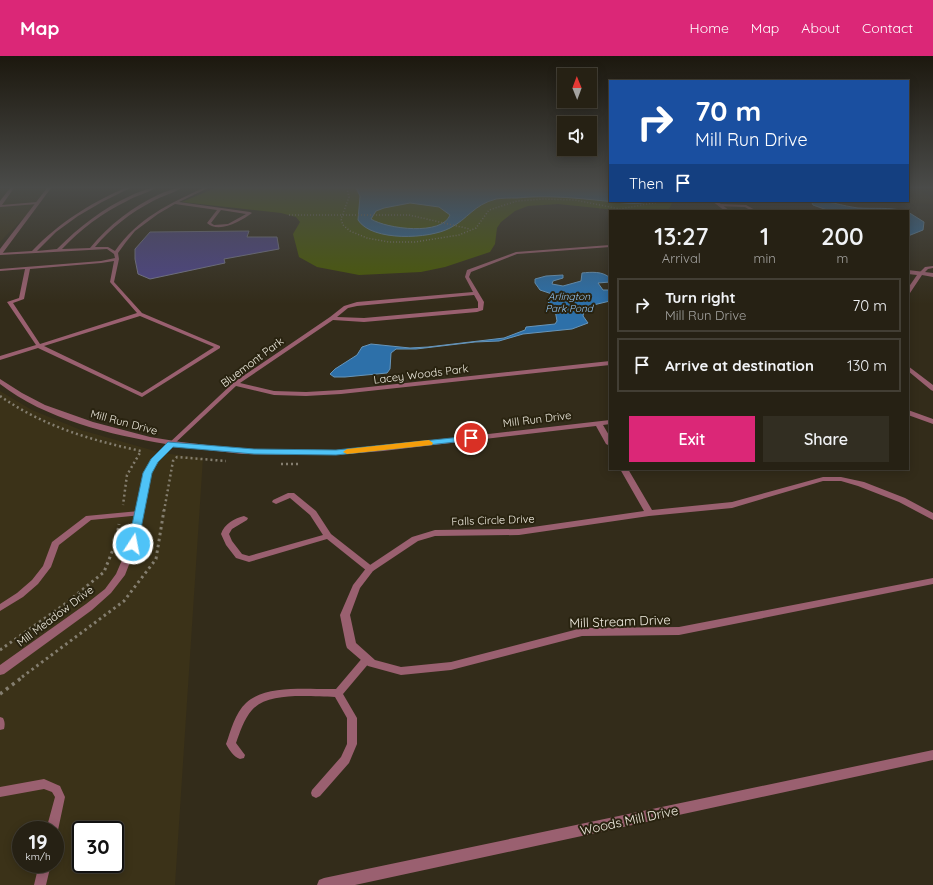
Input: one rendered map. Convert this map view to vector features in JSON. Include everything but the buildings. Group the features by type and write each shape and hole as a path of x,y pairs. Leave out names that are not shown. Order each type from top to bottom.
{"street":[{"path":"0,254 20,227"},
{"path":"909,272 933,275"},
{"path":"909,290 920,274"},
{"path":"909,369 933,389"},
{"name":"Mill Run Drive","path":"0,380 42,407 73,419 141,439 171,444 254,452 336,453 609,422"},
{"path":"909,412 933,422"},
{"path":"598,423 609,442"},
{"name":"Mill Meadow Drive","path":"0,671 89,607 108,590 120,575 133,544 147,473 155,461 171,444"},
{"path":"625,470 649,513"},
{"name":"Falls Circle Drive","path":"370,569 415,539 435,533 519,532 649,513 732,505 823,479 841,478 902,500 933,517"},
{"name":"Mill Stream Drive","path":"370,569 356,587 345,615 351,645 372,663 401,671 451,666 582,632 679,631 933,581"},
{"name":"Woods Mill Drive","path":"324,885 933,755"}],"lane":[{"path":"33,252 58,227"},
{"path":"58,251 83,227"},
{"path":"91,249 103,233 111,227"},
{"path":"28,268 21,299 10,302 39,346 142,395 218,347 140,314 112,282 117,256 122,242 139,227"},
{"path":"332,318 364,320 473,311 481,309 480,302 467,276 469,271 516,252 609,246"},
{"path":"0,254 108,248 117,256"},
{"path":"0,270 101,262 117,256"},
{"path":"920,274 927,268 933,267"},
{"name":"Bluemont Park","path":"171,444 235,384 346,307 357,304 476,293"},
{"path":"0,358 140,314"},
{"name":"Lacey Woods Park","path":"235,384 274,393 334,393 609,363"},
{"path":"276,502 291,495 313,513 328,536 370,569"},
{"path":"0,608 35,585 52,558 55,544 89,518 139,514"},
{"path":"244,518 228,526 225,531 225,537 239,556 249,559 328,536"},
{"path":"240,755 230,744 240,720 252,703 275,695 298,693 338,693 367,659"},
{"path":"316,793 345,760 352,744 352,718 338,693"},
{"path":"0,721 0,726"},
{"path":"0,792 44,784 56,789 60,797 54,821"},
{"path":"40,885 42,873"}],"path":[{"path":"345,227 351,232 367,238 389,242 415,242 444,239 459,235 470,229"},
{"path":"457,227 470,229 477,227"}],"shaded area":[{"path":"0,227 15,227 0,242"},
{"path":"0,391 32,410 81,430 162,453 203,458 175,885 0,885"}],"green space":[{"path":"297,227 498,227 495,244 490,252 445,267 421,272 359,275 317,267 299,257 293,234"}],"water":[{"path":"365,227 393,227 414,229 452,227 441,232 416,236 388,235 375,232"},
{"path":"909,227 923,227 923,230 909,236"},
{"name":"Arlington Park Pond","path":"582,273 600,273 609,277 609,282 598,283 603,290 609,290 609,301 585,307 583,316 588,323 572,329 523,334 499,341 475,342 416,349 396,349 391,353 390,369 387,373 345,377 334,377 330,374 335,369 357,355 362,347 371,344 410,348 428,347 504,338 525,330 526,327 555,324 557,321 555,310 548,302 552,294 540,290 535,283 535,279 546,276 563,275 563,278 553,281 552,284 563,286 581,281"}],"slow traffic":[{"path":"347,452 429,443"}],"route":[{"path":"133,544 147,473 155,461 171,444 254,452 336,453 471,438"}]}
